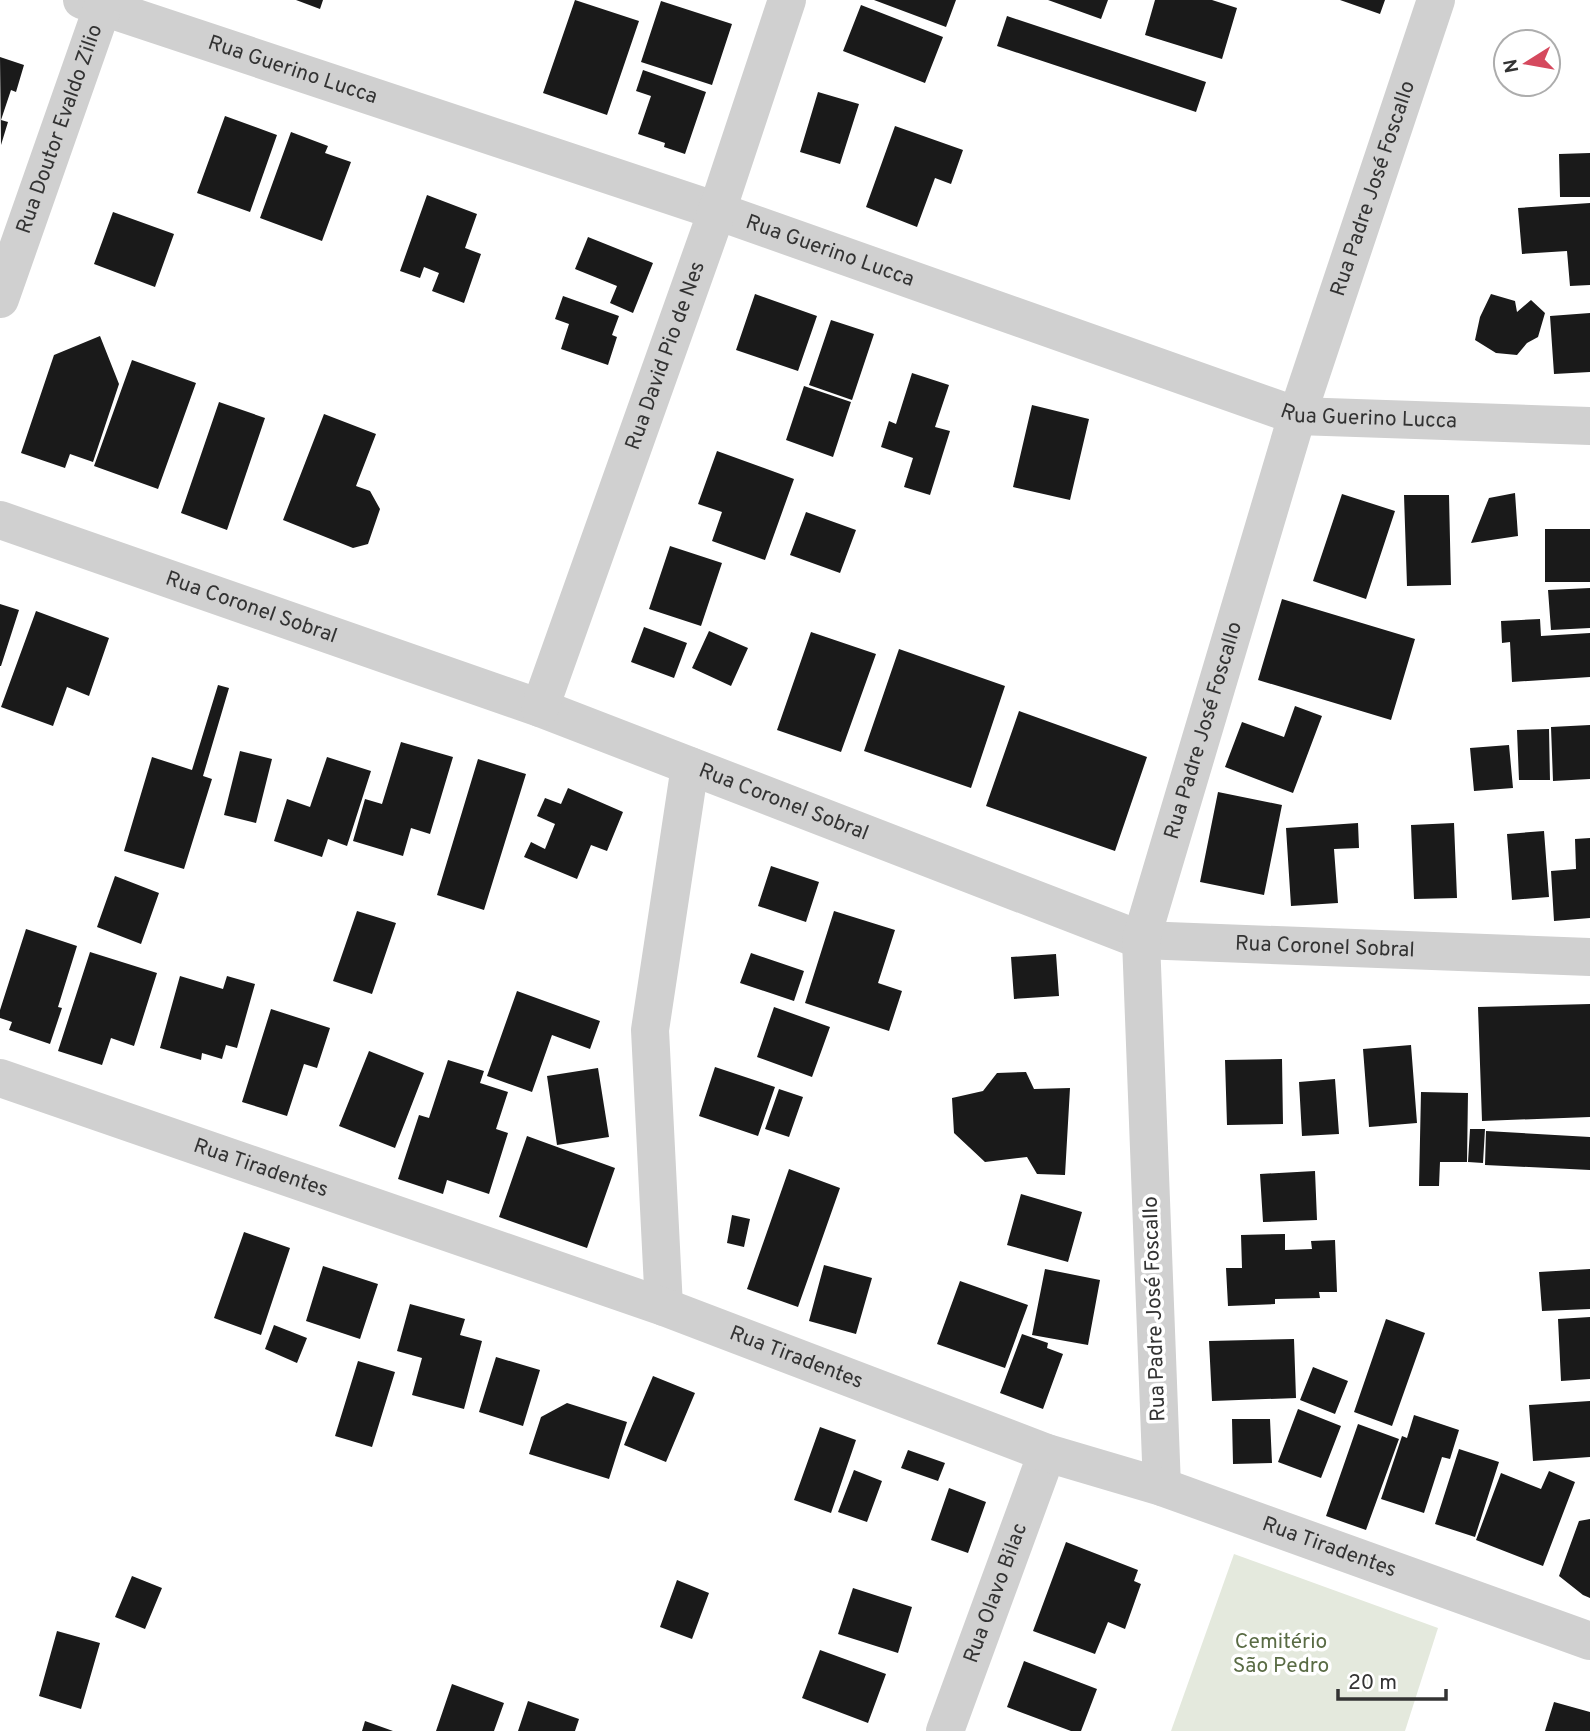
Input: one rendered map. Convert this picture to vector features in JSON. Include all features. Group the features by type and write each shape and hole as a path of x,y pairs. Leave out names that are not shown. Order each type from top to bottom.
{"street":[{"name":"Rua David Pio de Nes","path":"540,708 716,211 787,0"},
{"name":"Rua Padre José Foscallo","path":"1162,1487 1141,940 1297,416 1436,0"},
{"name":"Rua Guerino Lucca","path":"97,3 716,211 1297,416 1590,426"},
{"name":"Rua Doutor Evaldo Zilio","path":"0,299 97,3"},
{"name":"Rua Coronel Sobral","path":"0,520 540,708 1141,940 1590,957"},
{"path":"664,1307 650,1030 690,766"},
{"name":"Rua Tiradentes","path":"0,1078 664,1307 1047,1453 1162,1487 1590,1641"},
{"name":"Rua Olavo Bilac","path":"945,1731 1047,1453"}],"green space":[{"name":"Cemitério São Pedro","path":"1234,1554 1438,1628 1405,1731 1171,1731"}],"building":[{"path":"296,0 323,0 320,9"},
{"path":"575,0 639,21 607,115 543,93"},
{"path":"874,0 956,0 946,27"},
{"path":"1048,0 1108,0 1101,19"},
{"path":"1155,0 1212,0 1237,8 1222,59 1145,35"},
{"path":"1340,0 1385,0 1380,14"},
{"path":"661,1 732,24 712,85 641,62"},
{"path":"861,5 943,37 925,83 843,51"},
{"path":"1007,16 1206,82 1196,112 997,46"},
{"path":"0,57 24,65 16,92 11,90 1,120 8,122 1,145"},
{"path":"643,70 706,92 685,154 664,147 665,143 638,134 651,96 636,91"},
{"path":"818,92 859,104 840,164 800,152"},
{"path":"225,116 277,135 250,212 197,193"},
{"path":"895,126 963,150 951,184 935,178 917,227 866,207"},
{"path":"291,132 328,146 325,153 351,162 322,241 260,218"},
{"path":"1590,153 1590,197 1560,197 1559,154"},
{"path":"427,195 477,214 465,248 481,254 464,303 432,291 439,273 424,267 420,278 400,271"},
{"path":"1590,203 1590,285 1570,286 1567,251 1522,254 1518,208"},
{"path":"113,212 174,234 155,287 94,264"},
{"path":"588,237 653,263 633,313 610,303 617,286 575,269"},
{"path":"755,294 817,316 798,371 736,350"},
{"path":"1491,294 1515,301 1517,312 1531,300 1545,313 1538,337 1527,343 1517,355 1496,353 1475,340 1480,317"},
{"path":"563,296 619,316 612,335 617,337 608,365 561,349 569,324 555,319"},
{"path":"1590,313 1590,372 1554,374 1550,316"},
{"path":"831,320 874,334 852,400 809,385"},
{"path":"100,336 119,384 93,462 70,454 65,468 21,453 54,355"},
{"path":"132,360 196,383 158,489 94,466"},
{"path":"912,373 949,385 935,427 950,431 930,495 904,487 913,458 881,447 889,421 896,424"},
{"path":"804,386 851,402 833,457 786,440"},
{"path":"219,402 265,418 227,530 181,513"},
{"path":"1032,405 1089,419 1070,500 1013,487"},
{"path":"324,414 376,434 356,486 370,491 380,509 368,544 353,548 283,520"},
{"path":"717,451 794,479 765,560 712,541 722,512 698,504"},
{"path":"1515,493 1518,536 1471,543 1489,498"},
{"path":"1342,494 1395,511 1366,599 1313,581"},
{"path":"1404,495 1449,495 1451,585 1407,586"},
{"path":"806,512 856,530 840,573 790,555"},
{"path":"1545,529 1590,529 1590,582 1545,582"},
{"path":"670,546 722,563 701,626 649,609"},
{"path":"1590,588 1590,628 1551,630 1548,590"},
{"path":"1282,599 1415,639 1391,720 1258,680"},
{"path":"0,604 19,610 1,666 0,666"},
{"path":"36,611 109,638 89,696 67,687 53,726 1,707"},
{"path":"1540,619 1541,636 1590,633 1590,677 1512,682 1510,642 1502,643 1501,621"},
{"path":"644,627 687,643 674,678 631,662"},
{"path":"709,631 748,648 731,686 692,668"},
{"path":"811,632 876,654 841,752 777,730"},
{"path":"899,649 1005,686 971,788 864,751"},
{"path":"218,685 229,688 203,776 212,779 184,869 124,851 152,757 192,770"},
{"path":"1295,706 1322,716 1293,793 1225,767 1242,722 1284,737"},
{"path":"1019,711 1147,757 1115,851 986,806"},
{"path":"1590,725 1590,779 1553,781 1551,727"},
{"path":"1549,729 1550,780 1519,780 1517,730"},
{"path":"401,742 453,757 430,834 411,828 403,856 353,841 365,799 382,804"},
{"path":"1509,745 1513,788 1474,791 1470,748"},
{"path":"240,751 272,759 256,823 224,815"},
{"path":"327,757 371,771 347,846 328,839 322,857 274,841 287,799 310,807"},
{"path":"478,759 526,774 484,910 437,895"},
{"path":"568,788 623,812 607,851 591,845 577,879 524,857 531,842 545,849 555,824 537,816 545,798 561,804"},
{"path":"1218,792 1282,805 1264,895 1200,882"},
{"path":"1358,823 1359,848 1334,849 1338,903 1291,906 1286,828"},
{"path":"1454,823 1457,898 1414,899 1411,825"},
{"path":"1544,831 1549,897 1512,900 1507,834"},
{"path":"1590,838 1590,918 1554,921 1551,871 1576,869 1575,839"},
{"path":"771,866 819,882 806,922 758,906"},
{"path":"115,876 159,893 141,944 97,927"},
{"path":"357,911 396,923 372,994 333,981"},
{"path":"834,911 895,930 878,983 902,991 889,1031 805,1003"},
{"path":"26,929 77,946 58,1007 62,1008 50,1044 9,1030 12,1022 0,1018 0,1010"},
{"path":"90,952 157,973 134,1046 111,1038 102,1065 58,1051"},
{"path":"751,953 804,971 794,1001 740,983"},
{"path":"1056,954 1059,996 1014,999 1011,957"},
{"path":"180,976 223,989 227,976 255,984 237,1048 226,1045 222,1059 202,1053 201,1060 160,1048"},
{"path":"517,991 600,1021 590,1049 552,1035 532,1092 487,1076"},
{"path":"1590,1004 1590,1117 1482,1121 1478,1007"},
{"path":"774,1007 830,1027 812,1077 757,1057"},
{"path":"271,1009 330,1028 317,1068 304,1064 287,1116 242,1102"},
{"path":"1411,1045 1417,1123 1369,1127 1363,1049"},
{"path":"369,1051 424,1073 395,1148 339,1126"},
{"path":"1282,1059 1283,1124 1227,1125 1225,1060"},
{"path":"448,1060 484,1071 480,1083 508,1092 496,1129 508,1133 489,1194 447,1180 443,1194 398,1179 419,1115 429,1118"},
{"path":"715,1067 775,1087 758,1136 699,1116"},
{"path":"598,1068 609,1137 557,1145 547,1076"},
{"path":"1026,1072 1034,1089 1070,1088 1065,1175 1037,1174 1027,1157 985,1162 954,1133 952,1098 983,1091 997,1073"},
{"path":"1335,1079 1339,1134 1302,1136 1299,1082"},
{"path":"779,1089 803,1097 789,1137 765,1129"},
{"path":"1421,1092 1468,1093 1467,1162 1440,1162 1439,1186 1419,1186"},
{"path":"1470,1129 1485,1129 1483,1163 1468,1162"},
{"path":"1486,1131 1590,1137 1590,1170 1485,1165"},
{"path":"527,1136 615,1168 587,1248 499,1217"},
{"path":"789,1169 840,1188 798,1307 747,1289"},
{"path":"1315,1171 1317,1220 1263,1222 1260,1174"},
{"path":"1021,1194 1082,1212 1068,1262 1007,1245"},
{"path":"732,1215 750,1219 744,1247 727,1243"},
{"path":"244,1232 290,1248 261,1335 214,1318"},
{"path":"1285,1234 1285,1250 1312,1249 1311,1241 1335,1240 1337,1292 1319,1292 1320,1298 1275,1299 1275,1304 1228,1306 1226,1268 1242,1268 1241,1235"},
{"path":"824,1265 872,1278 856,1334 809,1321"},
{"path":"323,1266 378,1284 360,1339 306,1321"},
{"path":"1045,1269 1100,1280 1088,1345 1032,1335"},
{"path":"1590,1269 1590,1309 1542,1311 1539,1272"},
{"path":"960,1281 1028,1305 1005,1368 937,1344"},
{"path":"410,1304 465,1319 460,1335 482,1341 464,1409 412,1395 422,1358 397,1351"},
{"path":"1590,1317 1590,1379 1561,1381 1558,1319"},
{"path":"1386,1319 1425,1333 1392,1426 1354,1412"},
{"path":"274,1325 307,1338 297,1363 265,1349"},
{"path":"1022,1334 1048,1343 1047,1348 1063,1354 1043,1409 1000,1393"},
{"path":"1294,1339 1296,1398 1212,1401 1209,1341"},
{"path":"496,1357 540,1370 523,1426 479,1412"},
{"path":"358,1361 395,1372 372,1447 335,1436"},
{"path":"1313,1367 1348,1381 1335,1414 1300,1400"},
{"path":"653,1376 695,1393 666,1462 624,1445"},
{"path":"1590,1401 1590,1457 1533,1461 1529,1405"},
{"path":"567,1403 627,1422 609,1479 529,1454 541,1417"},
{"path":"1298,1409 1341,1426 1321,1478 1278,1462"},
{"path":"1414,1415 1459,1430 1450,1459 1442,1457 1424,1513 1381,1499 1402,1436 1407,1438"},
{"path":"1232,1419 1270,1419 1272,1463 1233,1464"},
{"path":"1358,1424 1399,1439 1366,1530 1326,1516"},
{"path":"820,1427 856,1440 831,1513 794,1500"},
{"path":"1459,1449 1499,1462 1475,1537 1435,1524"},
{"path":"908,1450 945,1463 938,1481 901,1468"},
{"path":"854,1470 882,1481 867,1522 838,1512"},
{"path":"1549,1471 1575,1482 1543,1566 1476,1540 1501,1473 1541,1489"},
{"path":"949,1488 986,1502 968,1553 931,1540"},
{"path":"1590,1519 1590,1598 1559,1576 1579,1521"},
{"path":"1066,1542 1138,1570 1134,1581 1141,1584 1125,1629 1108,1622 1095,1654 1033,1631"},
{"path":"132,1576 162,1588 145,1629 115,1617"},
{"path":"677,1580 709,1593 692,1639 660,1627"},
{"path":"853,1588 912,1607 898,1653 838,1634"},
{"path":"57,1631 100,1643 81,1709 39,1696"},
{"path":"820,1650 886,1674 868,1723 802,1698"},
{"path":"1024,1661 1097,1689 1081,1731 1071,1731 1007,1707"},
{"path":"452,1684 504,1703 494,1731 436,1731"},
{"path":"528,1701 579,1719 575,1731 518,1731"},
{"path":"1554,1702 1590,1712 1590,1731 1545,1731"},
{"path":"365,1721 393,1731 362,1731"}]}
